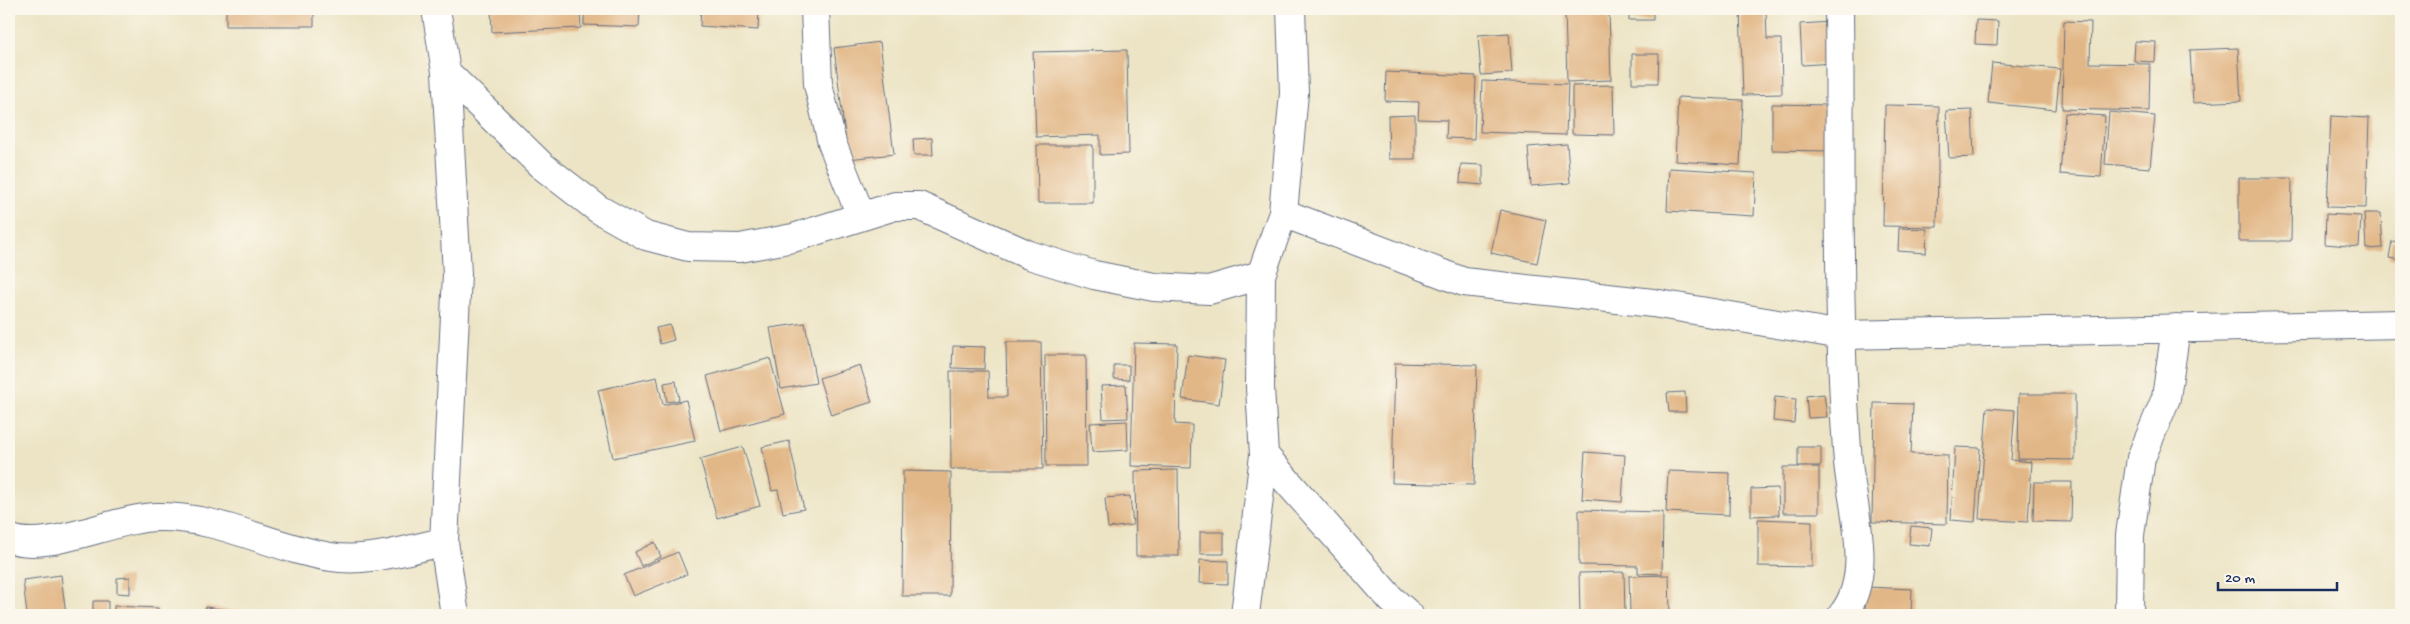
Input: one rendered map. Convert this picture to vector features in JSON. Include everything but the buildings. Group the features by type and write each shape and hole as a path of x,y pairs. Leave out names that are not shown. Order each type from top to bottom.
{"street":[{"path":"436,9 446,72 457,274 444,542 455,615"},
{"path":"815,9 818,84 832,143 861,216"},
{"path":"1245,615 1264,455 1260,388 1260,275 1284,213 1294,93 1291,9"},
{"path":"1839,9 1842,335 1848,463 1860,562 1852,604 1842,615"},
{"path":"446,72 541,165 598,209 646,236 688,247 740,248 794,238 895,206 919,206 1029,255 1094,275 1154,287 1209,290 1260,275"},
{"path":"1284,213 1464,282 1653,303 1842,335 2401,324"},
{"path":"2129,615 2130,535 2142,458 2166,398 2176,328"},
{"path":"1264,455 1391,599 1409,615"},
{"path":"9,538 39,542 156,516 200,521 235,529 288,548 333,557 372,557 444,542"}]}
